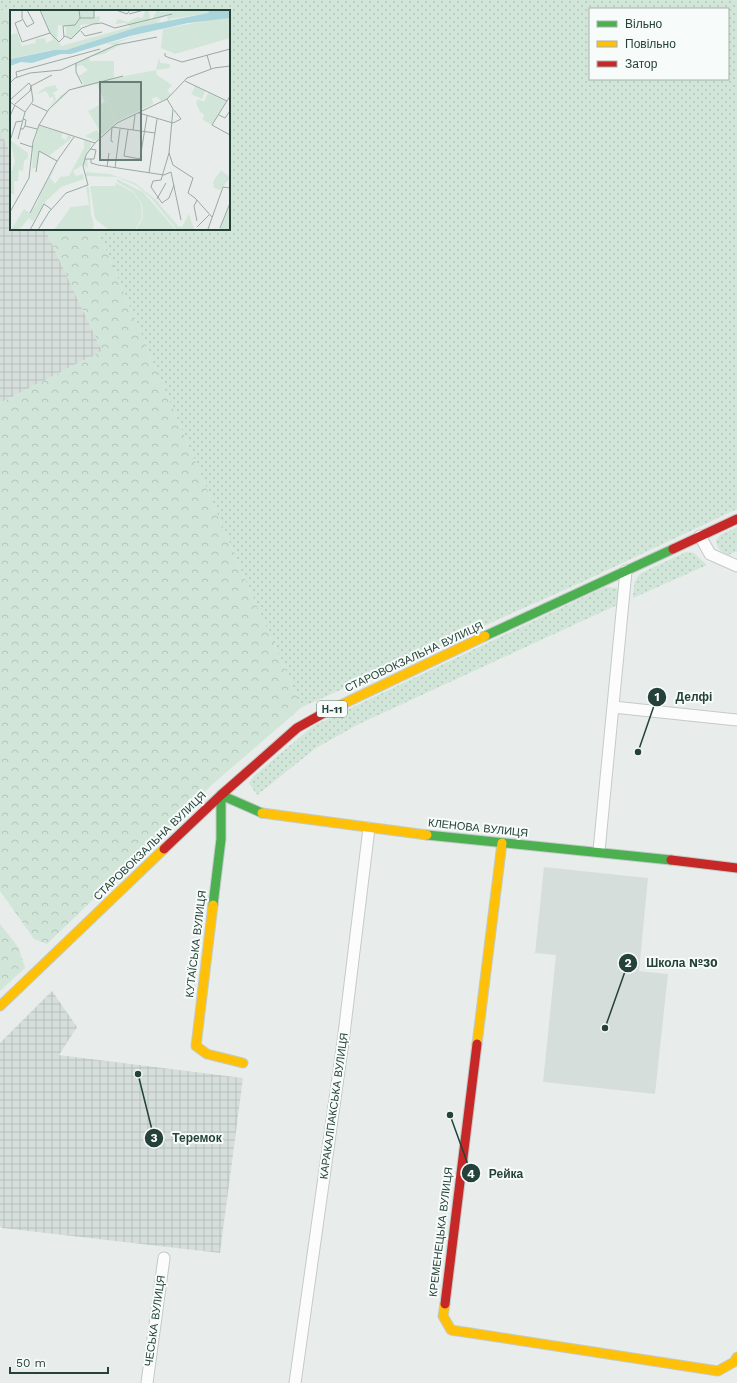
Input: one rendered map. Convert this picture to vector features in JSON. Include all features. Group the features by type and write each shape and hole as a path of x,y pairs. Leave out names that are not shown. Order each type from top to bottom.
{"street":[{"name":"СТАРОВОКЗАЛЬНА ВУЛИЦЯ","path":"0,1006 221,795 297,728 308,721 451,652 737,519"},
{"path":"700,536 710,554 737,566"},
{"path":"599,851 626,571"},
{"path":"613,707 737,720"},
{"name":"КЛЕНОВА ВУЛИЦЯ","path":"221,795 259,813 369,828 502,843 599,851 737,868"},
{"name":"КУТАЇСЬКА ВУЛИЦЯ","path":"221,795 221,839 196,1046 207,1054 243,1063"},
{"name":"КАРАКАЛПАКСЬКА ВУЛИЦЯ","path":"295,1383 343,1042 369,828"},
{"name":"КРЕМЕНЕЦЬКА ВУЛИЦЯ","path":"502,843 443,1316 451,1330 718,1371 730,1365 737,1357"},
{"name":"ЧЕСЬКА ВУЛИЦЯ","path":"147,1383 164,1258"}],"shaded area":[{"path":"0,131 10,152 10,230 45,230 102,351 0,403"},
{"path":"544,867 648,878 639,971 668,974 655,1094 543,1082 556,955 535,953"},
{"path":"52,991 77,1027 59,1055 243,1078 220,1253 2,1228 0,1226 0,1043"}],"green space":[{"path":"0,0 737,0 737,509 580,583 302,707 244,577 97,230 230,230 230,10 10,10 10,22 5,10 0,11"},
{"path":"5,10 10,22 10,152 0,131 0,11"},
{"path":"45,230 97,230 244,577 302,707 214,783 47,944 34,939 0,891 0,403 102,351"},
{"path":"737,527 737,551 728,555 723,553 719,549 716,540 720,535"},
{"path":"686,552 694,553 707,565 633,598 635,581 641,573"},
{"path":"605,587 617,588 619,593 617,605 359,724 316,748 257,795 249,783 254,776 313,726"},
{"path":"0,924 19,948 25,968 0,991"}],"traffic: fast":[{"path":"485,636 673,549"},
{"path":"213,905 221,839 221,795 262,813"},
{"path":"427,835 671,860"}],"traffic: slow":[{"path":"322,714 485,636"},
{"path":"262,813 427,835"},
{"path":"477,1044 502,843"},
{"path":"0,1006 164,849"},
{"path":"213,905 196,1046 207,1054 243,1063"},
{"path":"445,1304 443,1316 451,1330 718,1371 734,1362 737,1357"}],"traffic: jam":[{"path":"673,549 737,519"},
{"path":"164,849 221,795 297,728 322,714"},
{"path":"671,860 737,868"},
{"path":"445,1304 477,1044"}],"place":[{"name":"Делфі","path":"638,752"},
{"name":"Школа №30","path":"605,1028"},
{"name":"Теремок","path":"138,1074"},
{"name":"Рейка","path":"450,1115"}]}
